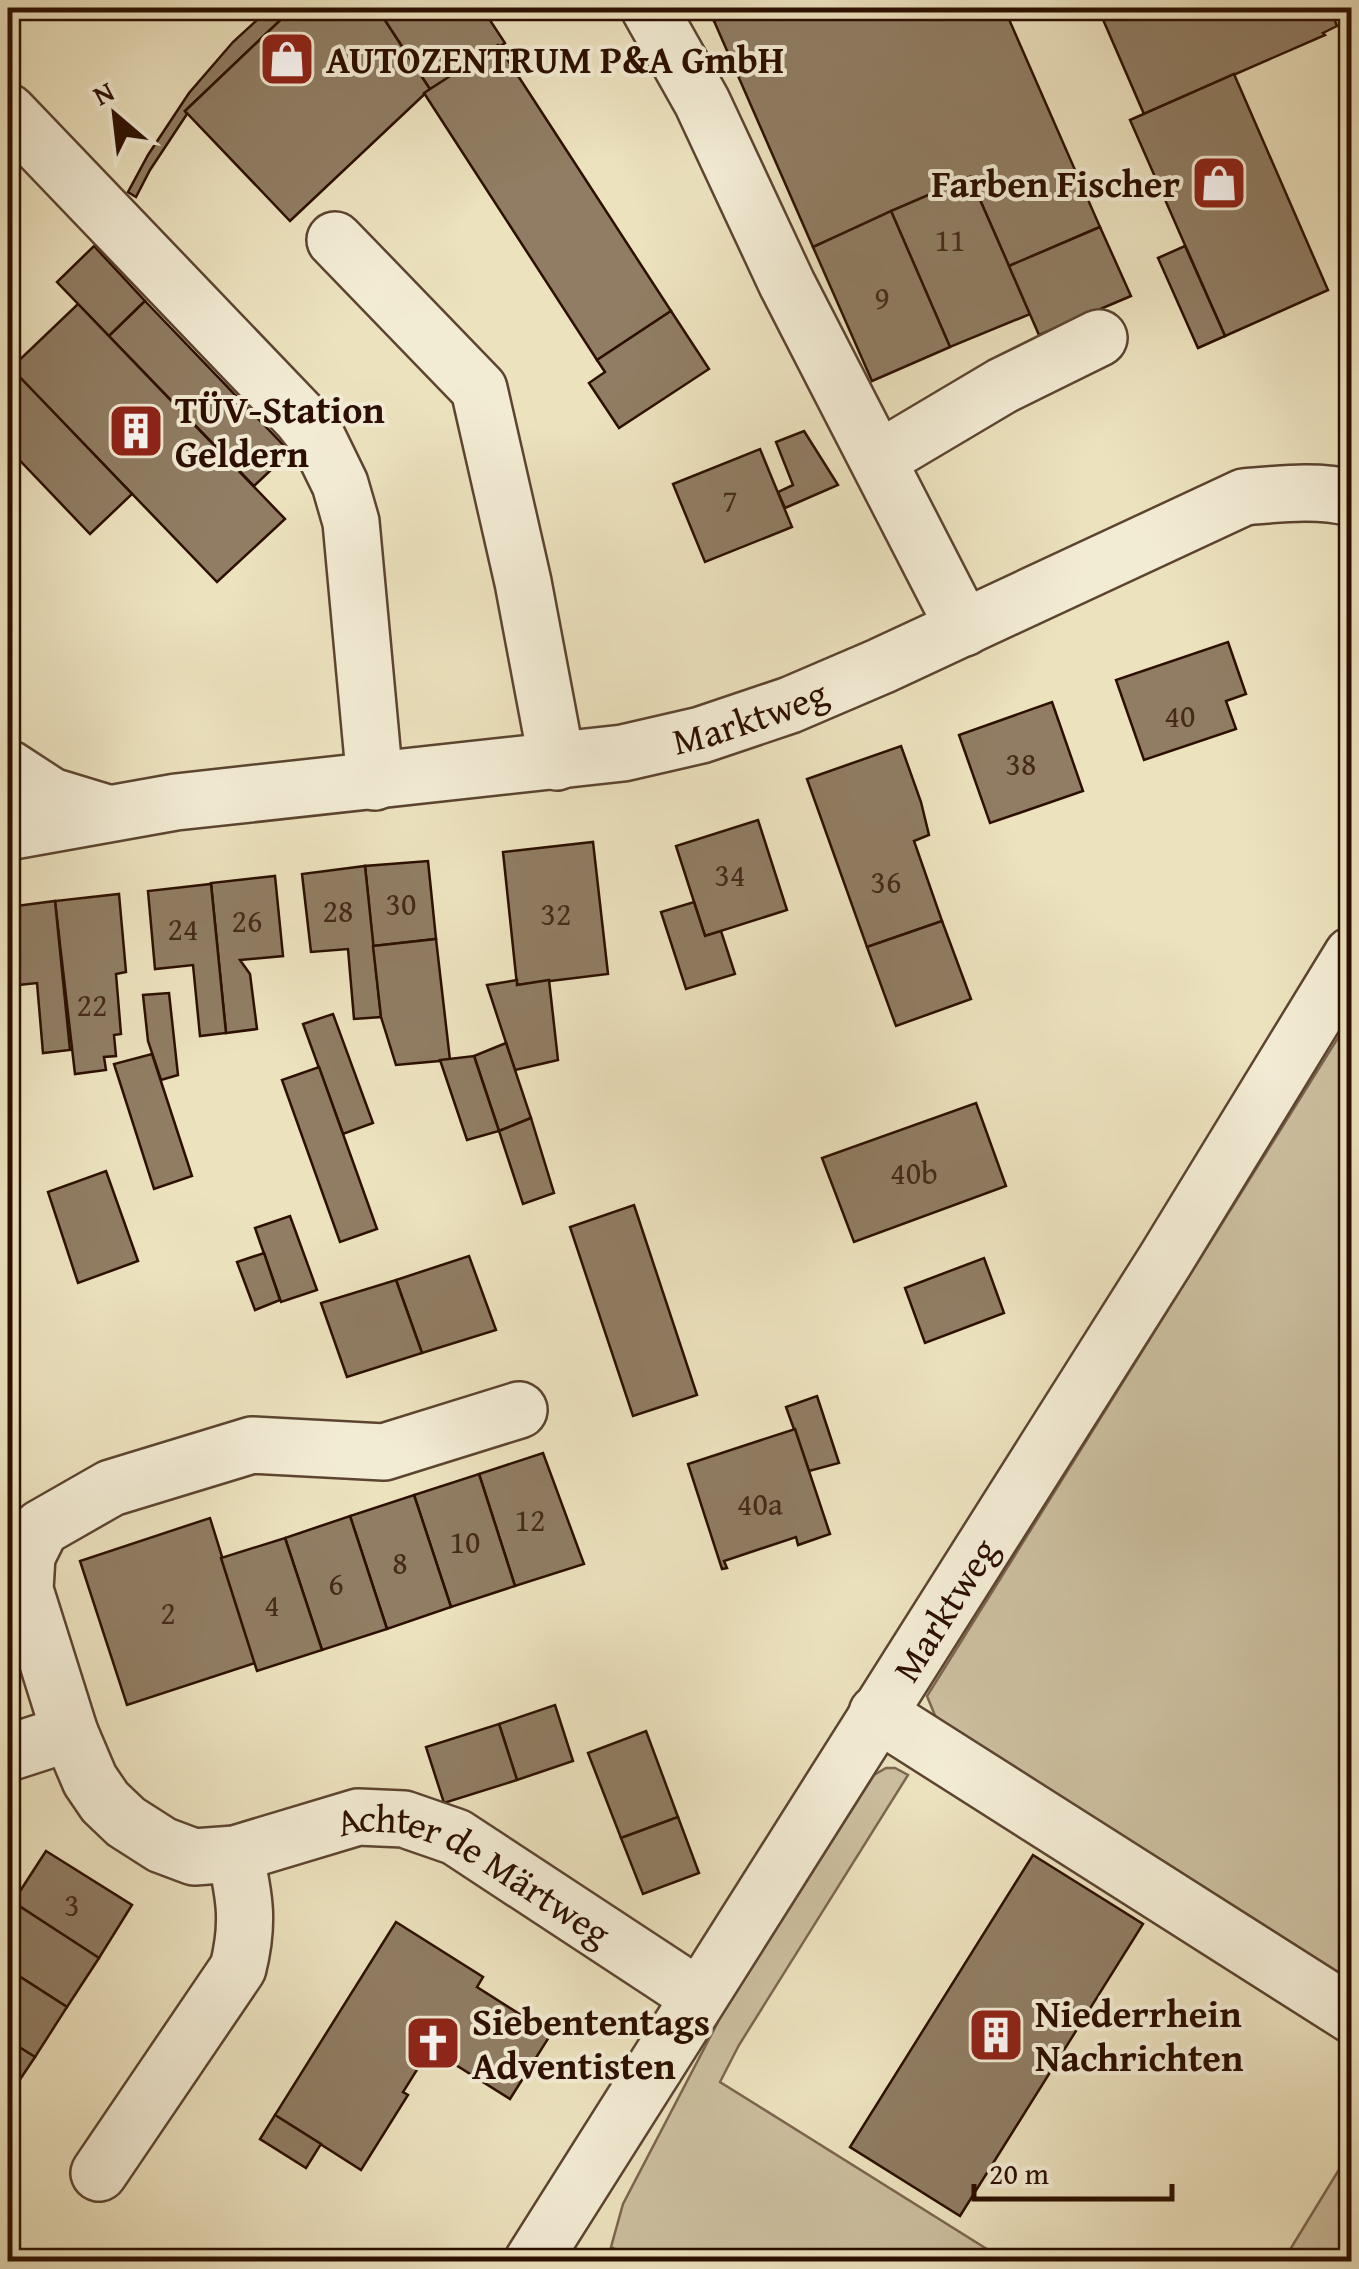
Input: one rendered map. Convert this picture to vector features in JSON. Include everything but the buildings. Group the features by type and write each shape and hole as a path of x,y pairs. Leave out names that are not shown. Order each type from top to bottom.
{"street":[{"path":"649,8 702,102 787,284 964,628"},
{"path":"8,112 258,370 319,441 340,484 350,522 375,782"},
{"path":"335,240 479,389 523,582 557,762"},
{"path":"879,459 1002,386 1099,338"},
{"name":"Marktweg","path":"8,832 176,802 623,753 701,735 790,705 1244,496 1295,493 1352,498"},
{"name":"Marktweg","path":"8,768 51,796 107,813"},
{"name":"Marktweg","path":"532,2262 1166,1259 1352,955"},
{"name":"Achter de Märtweg","path":"519,1410 384,1452 252,1446 112,1488 41,1528 26,1556 25,1590 70,1733 90,1780 126,1822 162,1845 194,1857 235,1854 358,1817 404,1819 456,1837 698,1996"},
{"path":"877,1714 1352,2015"},
{"path":"8,1753 70,1733"},
{"path":"99,2173 238,1968 246,1917 235,1854"}],"shaded area":[{"path":"1351,1017 1351,1980 936,1718 927,1696"},
{"path":"886,1768 908,1775 739,2045 720,2082 1006,2261 641,2262 611,2247 623,2204 720,2018 874,1775"},
{"path":"1351,2150 1351,2261 1283,2261"}],"place":[{"name":"AUTOZENTRUM P&A GmbH","path":"287,59"},
{"name":"Farben Fischer","path":"1219,183"},
{"name":"TÜV-Station Geldern","path":"136,431"},
{"name":"Niederrhein Nachrichten","path":"996,2035"},
{"name":"Siebententags Adventisten","path":"433,2043"}]}
